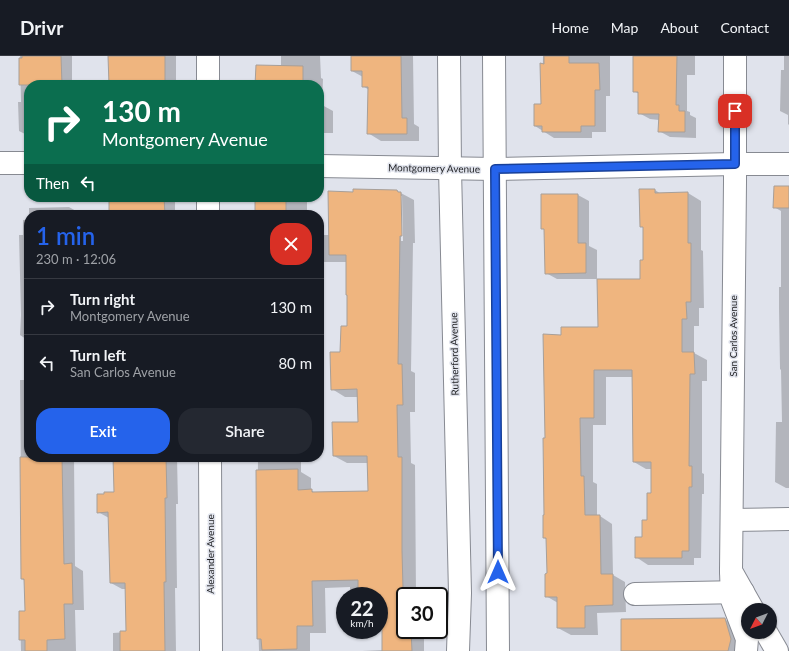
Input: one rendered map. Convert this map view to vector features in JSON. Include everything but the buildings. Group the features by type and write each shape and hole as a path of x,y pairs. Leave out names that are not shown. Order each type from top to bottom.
{"street":[{"path":"208,56 208,80"},
{"name":"Rutherford Avenue","path":"449,56 450,169 460,593 458,651"},
{"path":"494,56 498,651"},
{"name":"San Carlos Avenue","path":"735,56 732,520 740,591 732,600 746,639 746,651"},
{"path":"0,163 24,163"},
{"name":"Montgomery Avenue","path":"324,166 495,169 789,164"},
{"name":"Alexander Avenue","path":"210,462 211,651"},
{"path":"732,520 789,519"},
{"path":"635,594 740,591"},
{"path":"770,639 777,651"}],"route":[{"path":"498,572 495,169 735,164 735,111"}]}
